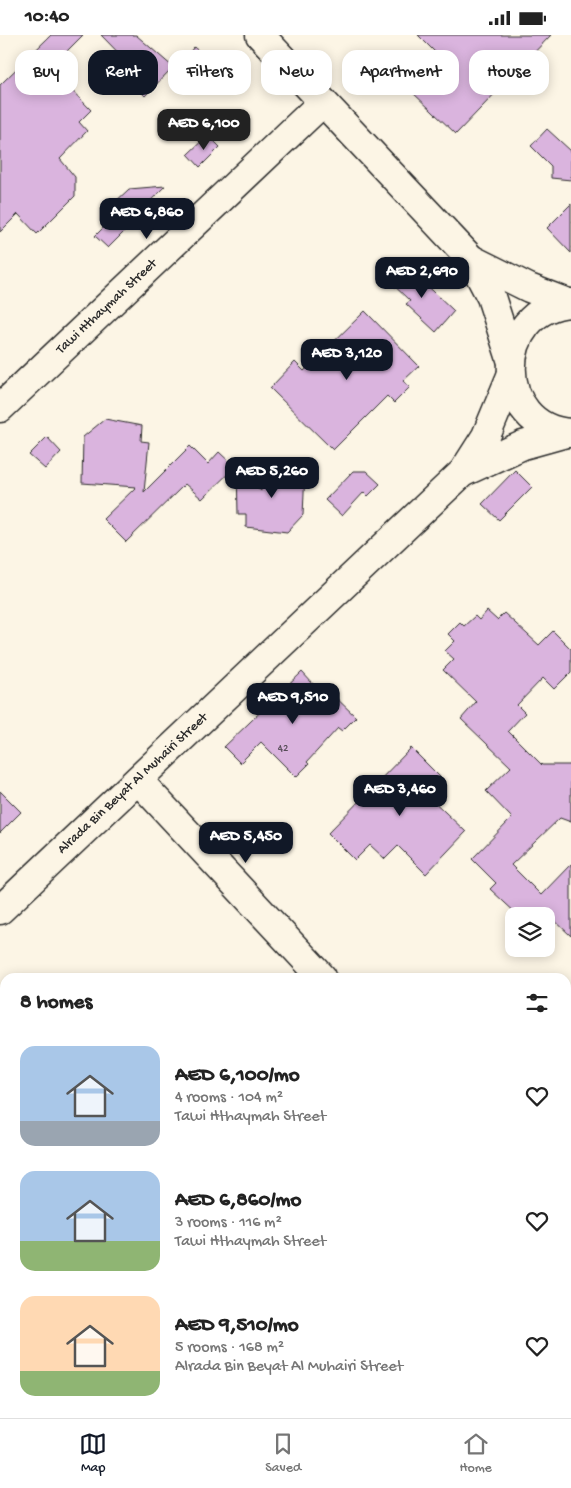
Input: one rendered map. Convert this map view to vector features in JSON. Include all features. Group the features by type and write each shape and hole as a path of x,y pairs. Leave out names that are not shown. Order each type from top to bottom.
{"street":[{"path":"260,35 471,259 491,297 511,367 515,392 529,413 550,428 568,433"},
{"name":"Tawi Hthaymah Street","path":"0,408 323,102"},
{"path":"471,259 516,282 570,303"},
{"name":"Alrada Bin Beyat Al Muhairi Street","path":"0,910 463,472 486,436 511,367 516,342 525,328 537,316 552,307 570,303"},
{"name":"Alrada Bin Beyat Al Muhairi Street","path":"463,472 510,450 568,433"},
{"path":"138,780 318,973"}],"building":[{"path":"51,35 83,35 68,50 36,50"},
{"path":"101,35 136,35 153,50 116,50"},
{"path":"418,35 551,35 537,50 469,50 469,95 493,95 456,134 415,95 459,95 459,50 433,50"},
{"path":"158,54 168,63 168,72 158,83"},
{"path":"15,70 15,95 76,95 91,110 79,122 87,131 60,159 75,177 75,196 37,234 18,214 0,232 0,85"},
{"path":"547,129 571,151 571,180 551,178 551,166 531,146"},
{"path":"208,135 220,147 200,167 188,154"},
{"path":"165,186 122,230 124,232 108,248 95,236 111,220 113,222 112,205 129,189"},
{"path":"571,204 571,253 547,228"},
{"path":"399,267 411,278 415,274 454,311 436,332 406,304 410,301 387,279"},
{"path":"365,311 419,366 403,381 410,387 394,403 387,396 333,450 270,388 295,362 304,371"},
{"path":"105,419 142,426 141,441 149,442 144,492 190,446 208,464 219,452 235,467 202,499 185,484 126,542 103,519 136,487 82,483 83,437"},
{"path":"47,437 61,452 45,469 29,455"},
{"path":"260,465 287,465 287,472 305,472 303,515 287,532 246,527 246,514 238,514 237,468 261,491"},
{"path":"515,470 532,487 499,520 482,504"},
{"path":"353,471 366,471 380,484 368,496 364,492 342,516 325,500"},
{"path":"487,611 497,620 504,613 539,645 553,631 571,649 571,672 554,689 543,678 517,705 525,713 508,731 542,765 571,765 571,822 560,818 511,865 541,895 571,864 571,936 555,921 555,907 509,907 490,889 496,883 472,859 512,818 486,791 511,767 461,719 476,702 443,670 454,659 445,651 455,641 448,634 460,622 464,626 475,616 479,620"},
{"path":"302,672 325,697 330,692 356,717 342,731 338,728 296,777 261,742 240,763 224,747"},
{"path":"411,748 440,777 425,793 466,832 426,874 398,846 385,859 370,845 355,860 328,833"},
{"path":"0,791 21,812 0,833"}]}
